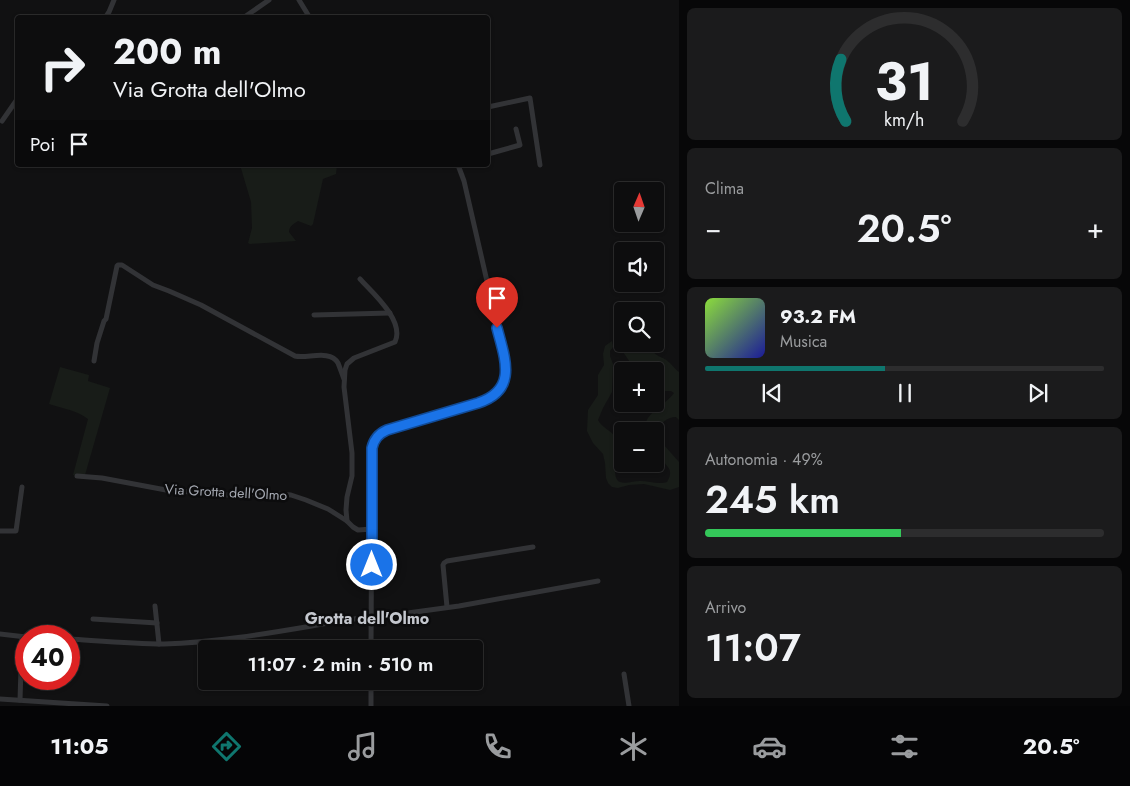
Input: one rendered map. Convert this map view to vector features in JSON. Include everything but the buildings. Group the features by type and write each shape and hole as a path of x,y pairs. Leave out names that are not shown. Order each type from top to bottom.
{"street":[{"path":"108,15 114,0"},
{"path":"247,15 269,0"},
{"path":"299,0 308,15"},
{"path":"490,107 530,98 540,165"},
{"path":"2,121 15,102"},
{"path":"490,153 520,145 516,129"},
{"path":"371,640 372,448 376,439 380,433 387,430 486,401 500,390 506,373 506,364 464,181 459,167"},
{"path":"94,361 97,343 106,319 117,266 122,265 153,285 201,305 295,356 320,355 332,357 338,363 344,379 352,453 352,476 346,510 347,521"},
{"path":"344,379 347,364 354,358 396,342 398,333 390,313 360,278"},
{"path":"314,314 390,313"},
{"name":"Via Grotta dell'Olmo","path":"77,476 102,478 166,490 229,495 265,493 291,495 328,509 358,530 372,529"},
{"path":"0,531 16,531 22,487"},
{"path":"447,608 444,563 533,547"},
{"path":"80,640 160,644 241,637 360,618 447,608 598,581"},
{"path":"155,606 160,644"},
{"path":"93,619 157,623"},
{"path":"0,634 15,636"},
{"path":"624,674 628,706"},
{"path":"20,700 21,690"},
{"path":"371,690 371,706"},
{"path":"0,699 51,704 107,706"}],"shaded area":[{"path":"241,167 337,167 336,174 323,179 313,224 311,226 298,221 290,229 289,232 296,241 248,243 252,228 251,202"},
{"path":"612,341 613,347 610,351 610,356 613,364 612,392 598,420 614,436 614,472 617,479 625,483 640,481 667,482 670,470 664,463 664,445 679,462 679,487 670,490 644,484 618,488 612,487 608,483 603,454 593,443 587,431 588,410 598,395 598,375 604,365 603,354 605,346"},
{"path":"623,352 654,352 679,372 679,420 676,417 663,422 646,422 653,412 664,412 664,403 674,393 664,391 664,362 630,362"},
{"path":"60,367 89,375 88,381 110,388 85,475 73,475 88,419 75,412 49,404"}],"district":[{"name":"Grotta dell'Olmo","path":"367,618"}],"route":[{"path":"372,565 373,443 380,433 387,430 486,401 496,395 503,385 506,373 506,364 497,328"}]}
